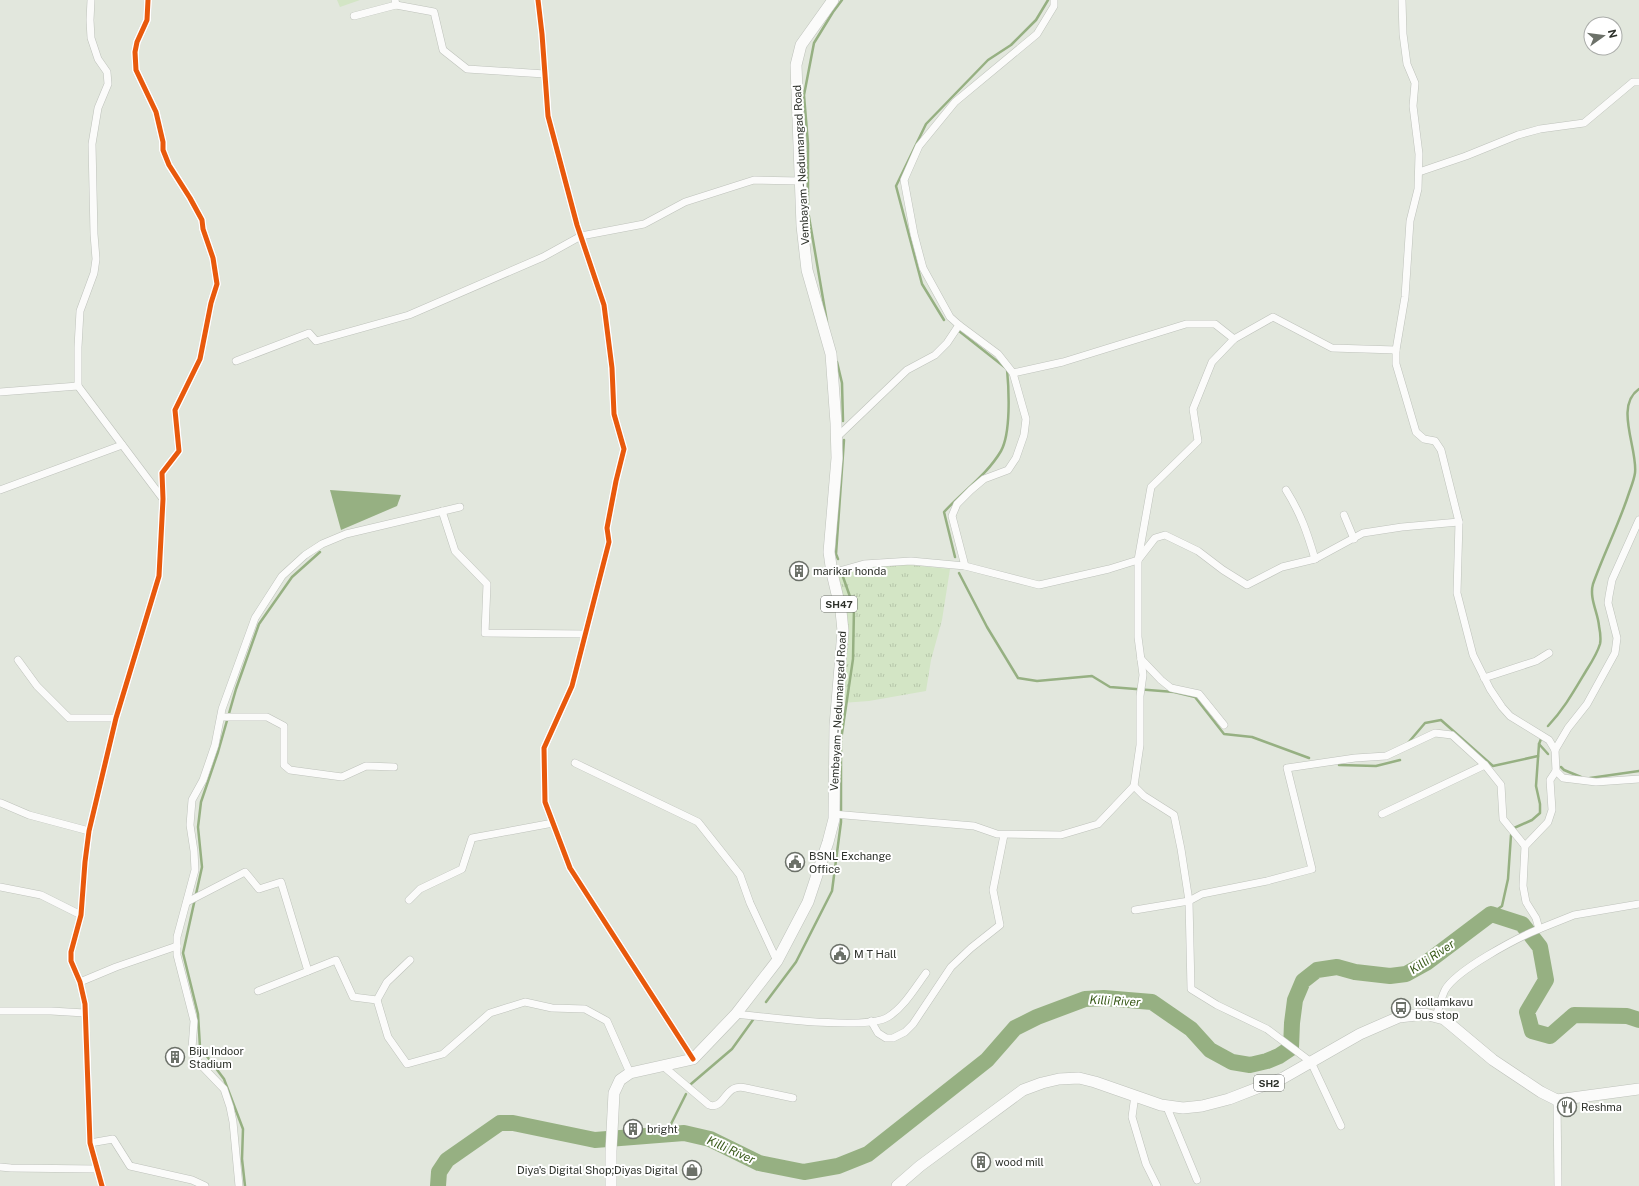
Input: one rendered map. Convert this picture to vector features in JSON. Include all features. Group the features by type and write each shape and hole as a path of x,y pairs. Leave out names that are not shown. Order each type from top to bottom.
{"main road":[{"name":"Vembayam - Nedumangad Road","path":"693,1059 736,1014 778,962 808,902 834,819 835,726 843,631 841,611 832,573 829,552 837,458 836,438 831,354 808,270 802,226 796,65 801,45 833,0"},
{"name":"SH2","path":"897,1186 920,1166 1023,1090 1042,1083 1059,1079 1079,1078 1166,1105 1182,1108 1202,1106 1229,1099 1283,1078 1360,1034 1399,1017 1425,1014 1444,1019 1493,1060 1541,1092 1557,1100"},
{"path":"610,1186 610,1151 614,1093 620,1080 630,1073 693,1059"},
{"path":"1557,1100 1639,1089"}],"street":[{"path":"91,0 91,38 98,59 107,72 108,84 98,108 92,144 96,259 94,273 80,310 78,386 163,499"},
{"path":"102,1186 96,1169 90,1143 86,1013 80,982 71,961 70,952 81,915 89,831 116,718 159,576 163,499 162,473 179,451 175,410 200,359 211,303 218,284 213,258 203,229 202,220 169,165 163,150 163,142 156,112 136,70 135,52 137,42 147,20 148,0"},
{"path":"538,0 548,116 581,236 604,305 612,368 614,414 624,450 616,481 607,528 609,542 586,634 572,686 544,748 545,802 570,868 693,1059"},
{"path":"965,566 952,516 957,504 970,490 984,479 1008,470 1016,458 1024,435 1026,419 1013,373 998,354 950,317 923,268 914,234 904,180 919,146 955,102 1038,34 1054,6 1054,0"},
{"path":"1402,0 1403,34 1407,64 1415,83 1413,106 1419,154 1419,172 1418,189 1410,221 1405,298 1396,350 1396,364 1416,432 1424,439 1436,441 1441,450 1458,522 1457,593 1473,655 1490,689 1510,716 1549,740 1555,750 1556,771 1550,780 1552,810 1548,822 1525,846 1523,886 1526,902 1536,918 1539,929"},
{"path":"354,16 396,2 434,12 443,50 467,69 545,74"},
{"path":"1419,172 1466,156 1518,135 1540,129 1584,123 1633,82 1639,82"},
{"path":"236,361 309,332 316,340 409,315 543,257 581,236 644,224 685,202 754,180 800,181"},
{"path":"833,814 974,826 1004,835 1061,835 1098,824 1134,786 1140,745 1140,696 1143,675 1138,637 1138,560 1151,487 1198,441 1193,408 1212,362 1234,339 1273,317 1332,348 1396,350"},
{"path":"1013,373 1064,362 1186,324 1215,324 1234,339"},
{"path":"836,438 907,370 935,355 947,343 959,325"},
{"path":"0,392 78,386"},
{"path":"0,490 122,445"},
{"path":"1286,490 1298,509 1315,559"},
{"path":"239,1186 233,1122 230,1107 224,1089 198,1063 192,1048 194,1021 177,955 177,937 195,870 190,825 192,800 203,780 215,745 221,716 255,618 282,576 305,555 322,544 346,534 460,507"},
{"path":"442,511 455,552 487,584 485,633 586,634"},
{"path":"1344,515 1354,539"},
{"path":"1555,750 1568,728 1587,704 1614,653 1617,638 1608,603 1612,580 1639,520"},
{"path":"832,573 864,564 911,561 965,566 1039,585 1109,569 1138,560 1155,538 1165,535 1198,551 1223,570 1247,585 1282,566 1315,559 1363,533 1402,527 1458,522"},
{"path":"1484,678 1536,661 1549,654"},
{"path":"1141,659 1171,688 1199,694 1224,725"},
{"path":"18,660 37,686 69,718 116,718"},
{"path":"221,716 268,718 284,726 284,765 290,770 342,777 366,766 394,767"},
{"path":"1135,910 1189,901 1202,894 1267,881 1312,869 1287,768 1355,758 1386,756 1435,733 1452,735 1485,765 1501,785 1503,819 1525,846"},
{"path":"575,763 698,822 740,875 750,904 778,962"},
{"path":"1382,814 1485,765"},
{"path":"1556,771 1563,778 1596,782 1639,779"},
{"path":"1134,786 1144,796 1174,815 1189,901 1191,990 1217,1005 1267,1029 1311,1062 1341,1126"},
{"path":"1,803 29,815 89,831"},
{"path":"409,900 420,889 462,869 472,838 553,823"},
{"path":"871,1021 878,1033 886,1038 893,1038 905,1032 914,1024 951,968 971,948 1000,925 993,890 1004,835"},
{"path":"187,902 245,872 259,889 281,882 308,971"},
{"path":"0,887 41,895 81,915"},
{"path":"1436,1016 1445,990 1457,976 1504,946 1539,929 1574,915 1639,904"},
{"path":"80,982 116,967 177,946"},
{"path":"258,991 336,960 353,997 377,1000"},
{"path":"410,960 387,982 377,1000 388,1037 407,1064 443,1054 490,1013 524,1002 552,1008 585,1009 607,1021 630,1073"},
{"path":"736,1014 841,1024 887,1018 898,1010 926,973"},
{"path":"0,1011 86,1013"},
{"path":"663,1066 709,1105 714,1106 719,1104 732,1089 738,1087 793,1098"},
{"path":"1135,1095 1132,1117 1146,1164 1155,1183"},
{"path":"1557,1100 1558,1186"},
{"path":"1166,1105 1197,1180"},
{"path":"90,1143 114,1139 130,1166 192,1180 205,1186"},
{"path":"0,1167 96,1169"}],"green space":[{"path":"337,0 360,0 340,7"},
{"path":"900,564 950,569 942,620 931,660 926,691 869,701 842,703 839,648 832,576 844,568"}],"shaded area":[{"path":"330,490 401,495 397,506 341,530"}],"waterway":[{"path":"827,322 808,211 808,144 804,95 814,43 842,0"},
{"path":"944,320 922,284 896,186 926,124 988,60 1011,45 1036,20 1048,0"},
{"path":"955,557 944,512 982,476 995,460 1004,443 1008,423 1007,369 959,331"},
{"path":"837,362 842,383 843,421"},
{"path":"1548,726 1573,693 1594,658 1600,644 1600,630 1592,589 1597,572 1625,505 1635,476 1635,463 1629,428 1628,406 1632,397 1639,389"},
{"path":"838,559 836,554 844,440"},
{"path":"245,1186 242,1159 243,1129 224,1079 200,1047 198,1014 183,953 202,867 198,827 201,802 218,752 236,689 259,624 292,577 320,552"},
{"path":"959,573 987,627 1018,678 1037,681 1092,676 1110,687 1174,692 1195,697 1224,734 1252,737 1309,758"},
{"path":"766,1002 796,962 832,891 841,822 841,740 853,659 854,608 842,574"},
{"path":"1408,743 1425,723 1441,720 1493,766 1538,756"},
{"path":"1514,828 1532,820 1540,813 1540,804 1536,786 1539,744 1541,739"},
{"path":"1539,744 1548,754"},
{"path":"1339,765 1376,766 1400,760"},
{"path":"1561,767 1564,770 1581,777"},
{"path":"1590,778 1639,771"},
{"path":"1491,914 1502,906 1508,879 1511,835"},
{"name":"Killi River","path":"438,1186 439,1172 447,1160 500,1123 513,1123 595,1140 684,1133 710,1139 759,1163 804,1172 838,1166 868,1154 987,1060 1015,1028 1037,1017 1085,999 1104,998 1152,1002 1191,1029 1210,1050 1232,1062 1250,1065 1267,1061 1279,1056 1291,1048 1295,1000 1303,981 1317,970 1337,967 1355,972 1390,976 1406,974 1426,963 1491,914 1522,924 1540,947 1546,980 1527,1012 1532,1031 1550,1036 1574,1015 1627,1016 1639,1020"},
{"path":"691,1084 732,1049 755,1017"},
{"path":"666,1134 686,1094"}],"cycle path":[{"path":"102,1186 90,1143 85,1004 80,982 71,961 71,952 81,915 89,831 116,718 159,576 163,499 162,473 179,451 175,410 200,359 211,303 217,284 213,258 203,229 202,220 169,165 163,150 163,142 156,112 136,70 135,52 137,42 147,20 148,0"},
{"path":"538,0 548,116 577,225 604,305 612,368 614,414 624,449 607,528 609,542 572,686 544,748 545,802 570,868 693,1059"}],"place":[{"name":"marikar honda","path":"799,571"},
{"name":"BSNL Exchange Office","path":"795,862"},
{"name":"M T Hall","path":"840,954"},
{"name":"kollamkavu bus stop","path":"1401,1008"},
{"name":"Biju Indoor Stadium","path":"175,1057"},
{"name":"Reshma","path":"1567,1107"},
{"name":"bright","path":"633,1129"},
{"name":"wood mill","path":"981,1162"},
{"name":"Diya's Digital Shop;Diyas Digital","path":"692,1170"}]}
